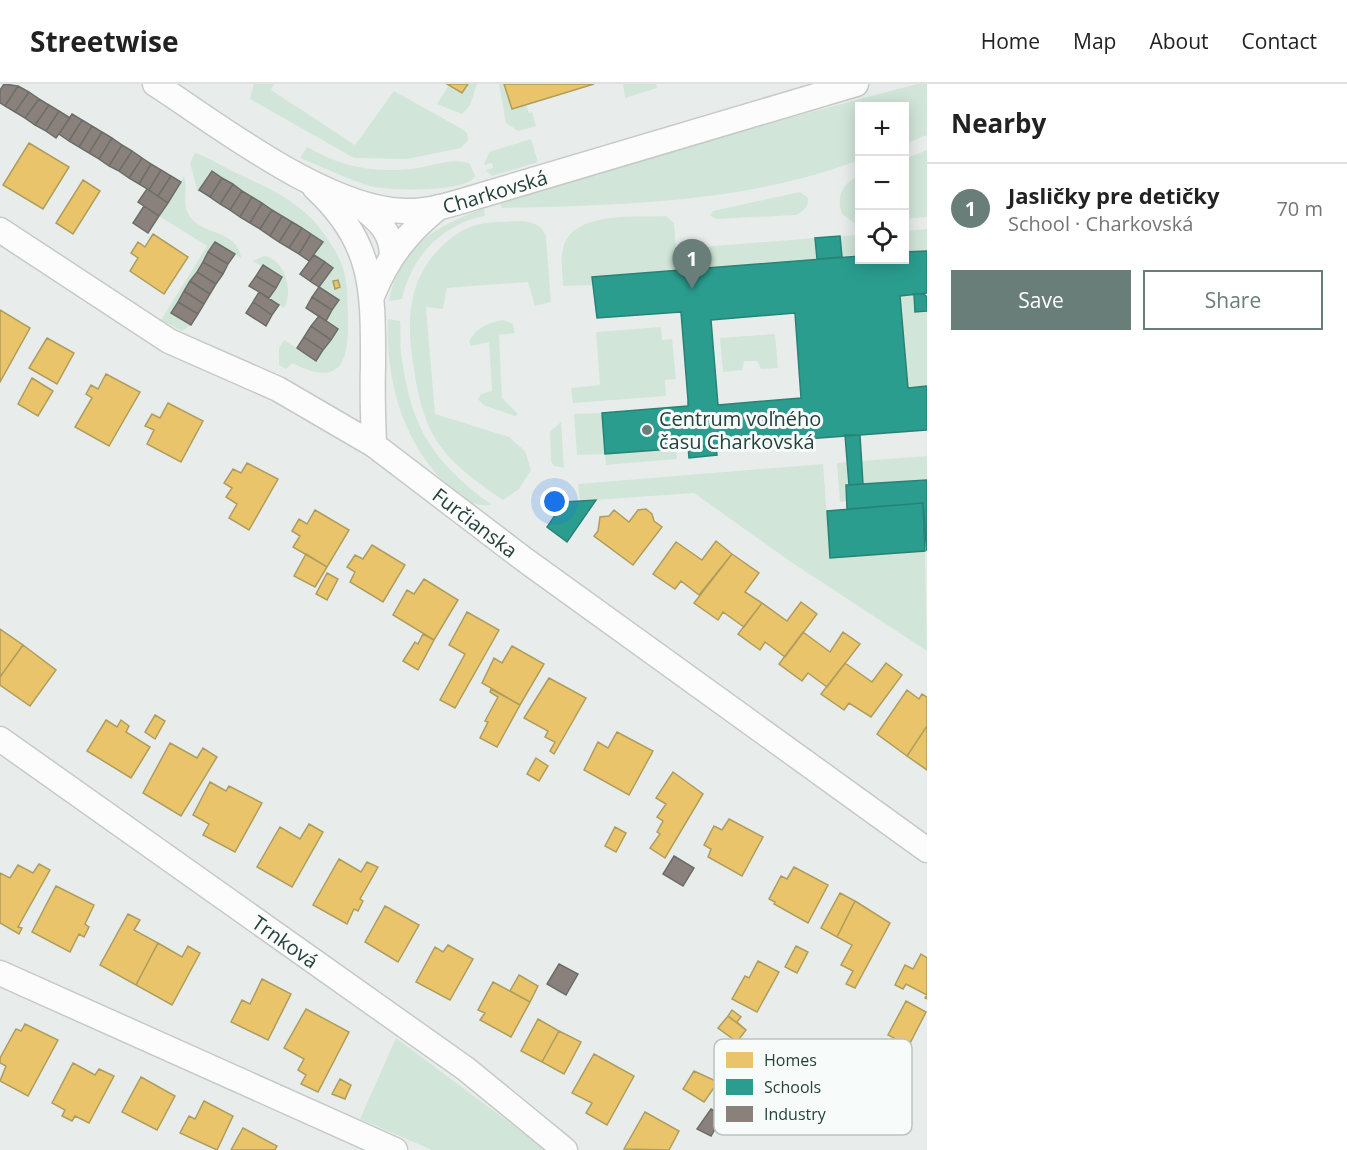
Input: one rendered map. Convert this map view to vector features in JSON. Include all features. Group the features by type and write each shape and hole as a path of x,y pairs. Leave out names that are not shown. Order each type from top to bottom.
{"street":[{"name":"Charkovská","path":"155,84 310,183 352,200 380,208 406,211 439,207 856,84"},
{"path":"310,183 336,210 360,252 373,294 374,445"},
{"path":"352,200 379,222 389,234 392,255"},
{"path":"373,294 392,255 415,226 439,207"},
{"path":"360,252 365,237 379,222 406,211"},
{"name":"Furčianska","path":"0,230 169,341 278,389 374,445 534,567 927,850"},
{"name":"Trnková","path":"0,739 466,1070 565,1150"},
{"path":"0,973 395,1150"}],"green space":[{"path":"254,84 274,84 271,90 355,145 394,91 462,129 467,133 468,140 461,148 407,159 354,158 250,99"},
{"path":"468,84 477,84 470,105 462,114 437,104 449,85 462,93"},
{"path":"499,84 504,84 526,104 529,113 532,112 536,126 518,131 506,123"},
{"path":"623,84 656,84 657,88 625,98"},
{"path":"917,84 927,84 927,135 909,142 909,102 855,102 855,161 816,174 772,185 683,199 502,208 500,202 743,130"},
{"path":"531,139 538,162 492,176 486,170 493,168 492,163 484,165 489,152"},
{"path":"307,147 332,159 369,169 410,169 449,162 464,162 470,164 475,176 469,182 443,188 409,190 379,188 300,158"},
{"path":"927,150 927,217 909,219 909,157"},
{"path":"195,153 285,198 307,214 332,245 345,275 348,313 345,355 340,365 333,371 323,373 292,363 286,369 279,365 279,348 284,340 316,360 338,329 326,321 339,300 319,287 333,268 314,255 323,242 212,171 198,193 190,163"},
{"path":"184,176 186,208 191,218 204,228 228,238 239,249 241,258 215,242 171,313 191,325 182,331 161,320 207,246 159,216"},
{"path":"855,178 855,223 842,214 840,208 842,191"},
{"path":"800,192 808,198 808,204 796,215 716,219 710,215 713,211"},
{"path":"484,208 485,216 455,226 431,245 413,269 402,299 389,301 401,266 422,241 450,223"},
{"path":"666,216 674,223 678,270 592,277 593,285 563,286 563,249 568,236 578,228 606,219"},
{"path":"523,221 538,225 546,237 551,302 535,306 528,282 447,288 443,309 426,307 435,414 509,437 525,451 531,470 519,489 503,500 469,476 454,462 430,429 420,399 411,352 410,319 412,303 422,273 430,259 442,246 456,234 479,224"},
{"path":"927,229 927,251 909,252 909,231"},
{"path":"855,235 855,256 842,257 840,236"},
{"path":"815,238 817,259 704,268 702,247"},
{"path":"264,256 277,263 286,277 288,293 284,308 269,298 282,277 252,261"},
{"path":"914,294 916,312 927,311 927,386 908,388 900,296"},
{"path":"388,319 400,321 405,379 418,422 427,440 453,473 492,505 475,504 460,496 435,472 421,453 410,433 394,389 390,366"},
{"path":"503,320 513,324 515,333 499,335 502,398 518,414 515,416 483,405 478,399 481,394 492,391 489,342 471,346 469,341 483,326"},
{"path":"661,327 662,340 672,339 676,379 665,380 666,396 573,403 571,388 600,385 596,332"},
{"path":"775,334 778,368 761,369 757,361 744,361 742,370 723,372 720,338"},
{"path":"602,413 606,454 676,448 677,459 606,465 605,454 577,455 574,414"},
{"path":"561,422 564,468 554,466 551,461 550,432"},
{"path":"927,456 927,480 863,484 861,461"},
{"path":"847,462 849,485 846,486 846,501 840,502 837,463"},
{"path":"823,464 830,558 925,551 927,651 791,562 694,493 580,501 578,484"},
{"path":"396,1038 546,1150 432,1150 360,1119"}],"building: Homes":[{"path":"447,84 468,84 462,93"},
{"path":"504,84 594,84 512,109"},
{"path":"29,143 69,167 43,209 3,185"},
{"path":"83,180 100,191 73,234 56,223"},
{"path":"153,234 188,257 164,294 130,271 138,258 131,253 138,242 145,247"},
{"path":"338,280 340,287 335,289 333,281"},
{"path":"0,310 30,328 0,382"},
{"path":"47,338 74,353 57,384 29,368"},
{"path":"106,374 140,392 109,446 75,427 92,398 86,394 91,385 98,389"},
{"path":"32,378 53,391 38,416 18,404"},
{"path":"168,403 203,421 181,462 147,444 154,430 145,426 152,414 160,418"},
{"path":"247,463 278,479 249,530 229,518 237,504 226,497 232,488 224,483 233,469 241,473"},
{"path":"646,509 652,514 654,521 662,527 633,565 594,536 598,531 600,517 609,516 614,510 629,522 638,510"},
{"path":"315,510 349,530 327,567 293,547 300,536 292,531 299,519 307,524"},
{"path":"716,541 732,554 699,595 681,581 675,589 653,574 676,542 702,560"},
{"path":"372,545 405,565 383,602 350,582 355,572 347,567 355,555 363,559"},
{"path":"306,554 327,567 315,587 294,576"},
{"path":"732,554 759,573 745,592 762,603 744,627 723,612 718,620 694,603"},
{"path":"327,573 338,579 327,600 316,594"},
{"path":"424,579 458,600 434,640 393,615 407,590 414,594"},
{"path":"801,602 817,614 785,657 765,642 760,650 738,634 762,603 787,621"},
{"path":"467,612 499,630 455,708 440,700 465,654 449,645"},
{"path":"0,629 23,645 0,677"},
{"path":"803,632 830,652 843,632 860,644 827,687 808,673 802,681 779,664"},
{"path":"423,634 434,640 418,670 403,661 415,642 418,644"},
{"path":"23,645 56,670 30,706 0,685 0,677"},
{"path":"512,646 544,664 520,705 482,683 494,658 502,663"},
{"path":"845,663 872,682 886,663 902,675 871,717 849,703 844,710 821,694"},
{"path":"549,678 586,698 554,754 550,751 555,742 545,737 548,731 524,718"},
{"path":"491,689 520,705 497,747 480,738 488,722 485,721 498,697 490,692"},
{"path":"907,690 919,699 922,694 927,697 927,726 907,756 877,734"},
{"path":"155,715 165,721 155,739 145,732"},
{"path":"106,720 117,727 121,720 129,726 126,732 150,747 131,778 87,751"},
{"path":"927,726 927,770 907,756"},
{"path":"617,732 653,751 629,795 584,770 598,742 608,748"},
{"path":"170,743 197,758 203,748 217,757 181,816 143,793"},
{"path":"536,758 548,766 539,781 527,774"},
{"path":"673,772 703,794 665,858 650,848 660,834 657,832 663,821 657,817 666,804 656,798"},
{"path":"210,782 226,791 229,786 262,803 235,852 203,835 209,824 193,815"},
{"path":"729,819 763,837 742,876 708,857 711,849 704,845 714,826 722,830"},
{"path":"309,824 323,832 292,887 257,867 280,827 300,839"},
{"path":"615,827 626,833 616,852 605,846"},
{"path":"339,859 361,872 367,862 378,867 360,899 363,901 358,911 354,909 347,924 313,905"},
{"path":"39,864 50,870 18,927 22,928 19,934 0,923 0,873 10,878 18,865 33,873"},
{"path":"794,867 828,885 808,923 769,899 781,876 787,879"},
{"path":"56,886 94,905 85,924 89,927 84,937 79,934 70,952 32,932"},
{"path":"840,893 855,901 837,937 821,928"},
{"path":"855,901 890,923 855,988 846,984 853,971 841,965 852,945 837,937"},
{"path":"385,906 419,925 398,962 365,942"},
{"path":"128,914 140,920 134,930 158,943 136,985 100,965"},
{"path":"158,943 182,957 188,946 200,953 172,1005 136,985"},
{"path":"448,945 473,959 450,1000 416,982 435,947 443,952"},
{"path":"796,946 808,952 797,973 785,967"},
{"path":"921,954 927,958 927,995 906,984 903,989 895,985 905,965 913,969"},
{"path":"758,961 779,972 757,1012 732,999 745,976 749,978"},
{"path":"519,975 538,986 530,1002 510,991"},
{"path":"262,979 291,994 268,1040 231,1022 242,1000 250,1004"},
{"path":"493,982 530,1002 511,1037 480,1020 485,1013 478,1010"},
{"path":"906,1001 926,1012 912,1039 893,1039 888,1035"},
{"path":"306,1009 349,1032 318,1092 301,1084 306,1075 298,1070 304,1059 284,1048"},
{"path":"732,1010 741,1017 737,1022 746,1030 728,1016"},
{"path":"728,1016 746,1030 739,1039 733,1039 718,1028"},
{"path":"538,1019 559,1031 542,1062 521,1051"},
{"path":"25,1024 58,1040 28,1096 0,1081 6,1066 0,1063 0,1058 16,1029 21,1031"},
{"path":"559,1031 581,1042 564,1074 542,1062"},
{"path":"594,1054 634,1076 607,1125 586,1113 592,1103 572,1093"},
{"path":"73,1063 95,1075 99,1069 114,1076 89,1123 75,1116 72,1121 62,1116 65,1110 52,1103"},
{"path":"694,1071 714,1080 714,1088 704,1102 683,1089"},
{"path":"141,1077 175,1096 157,1130 122,1112"},
{"path":"340,1079 351,1085 345,1099 332,1094"},
{"path":"204,1101 233,1116 217,1150 180,1133 189,1116 195,1119"},
{"path":"645,1112 679,1131 669,1150 624,1149"},
{"path":"243,1128 277,1146 275,1150 231,1150"}],"building: Schools":[{"path":"840,236 842,257 817,259 815,238"},
{"path":"702,247 704,268 678,270 676,249"},
{"path":"927,251 927,293 900,296 908,388 927,386 927,430 605,454 602,413 688,406 688,400 681,312 597,318 592,277 855,256 855,264 909,264 909,252","holes":["795,313 801,398 718,405 711,320"]},
{"path":"914,294 924,294 927,297 927,311 915,312"},
{"path":"845,435 860,435 863,484 849,485"},
{"path":"716,445 717,455 689,458 688,447"},
{"path":"927,480 927,551 923,503 847,509 846,485"},
{"path":"596,500 567,542 547,527 564,502"},
{"path":"923,503 925,551 830,558 827,511"}],"building: Industry":[{"path":"4,84 18,86 5,106 0,103 0,90"},
{"path":"18,86 29,92 15,112 5,106"},
{"path":"29,92 39,99 25,118 15,112"},
{"path":"39,99 49,105 35,125 25,118"},
{"path":"49,105 59,111 46,131 35,125"},
{"path":"59,111 70,118 56,138 46,131"},
{"path":"72,114 82,120 69,141 59,134"},
{"path":"82,120 92,126 79,147 69,141"},
{"path":"92,126 102,132 89,153 79,147"},
{"path":"102,132 112,138 99,159 89,153"},
{"path":"112,138 122,145 109,166 99,159"},
{"path":"122,145 132,151 119,171 109,166"},
{"path":"132,151 142,158 129,178 119,171"},
{"path":"142,158 151,164 139,184 129,178"},
{"path":"151,164 161,170 149,190 139,184"},
{"path":"161,170 171,176 158,196 149,190"},
{"path":"212,171 222,178 210,197 199,190"},
{"path":"171,176 181,182 168,203 158,196"},
{"path":"222,178 233,184 220,204 210,197"},
{"path":"233,184 242,191 230,210 220,204"},
{"path":"147,189 168,203 159,216 138,202"},
{"path":"242,191 252,197 240,217 230,210"},
{"path":"252,197 262,203 250,223 240,217"},
{"path":"262,203 272,210 260,229 250,223"},
{"path":"144,206 159,216 148,233 133,223"},
{"path":"272,210 282,216 270,236 260,229"},
{"path":"282,216 292,222 279,242 270,236"},
{"path":"292,222 302,228 289,248 279,242"},
{"path":"302,228 311,234 299,254 289,248"},
{"path":"311,234 323,242 309,261 299,254"},
{"path":"215,242 235,254 228,264 208,252"},
{"path":"208,252 228,264 223,274 203,262"},
{"path":"314,255 325,262 310,281 300,274"},
{"path":"203,262 223,274 216,284 197,272"},
{"path":"325,262 333,268 319,287 310,281"},
{"path":"263,265 282,277 276,288 256,276"},
{"path":"197,272 216,284 210,294 190,281"},
{"path":"256,276 276,288 269,298 249,286"},
{"path":"190,281 210,294 204,304 184,291"},
{"path":"319,287 339,300 332,310 312,297"},
{"path":"184,291 204,304 198,314 178,302"},
{"path":"259,292 279,305 272,315 253,302"},
{"path":"312,297 332,310 326,321 306,308"},
{"path":"178,302 198,314 191,325 171,313"},
{"path":"253,302 272,315 266,326 246,313"},
{"path":"319,316 338,329 331,340 311,326"},
{"path":"311,326 331,340 323,350 304,337"},
{"path":"304,337 323,350 316,361 297,348"},
{"path":"674,856 694,868 683,886 663,874"},
{"path":"559,964 578,974 566,995 547,984"},
{"path":"711,1109 714,1110 714,1131 711,1136 697,1129"}],"place":[{"name":"Jasličky pre detičky","path":"692,289"},
{"name":"Centrum voľného času Charkovská","path":"647,430"}]}
